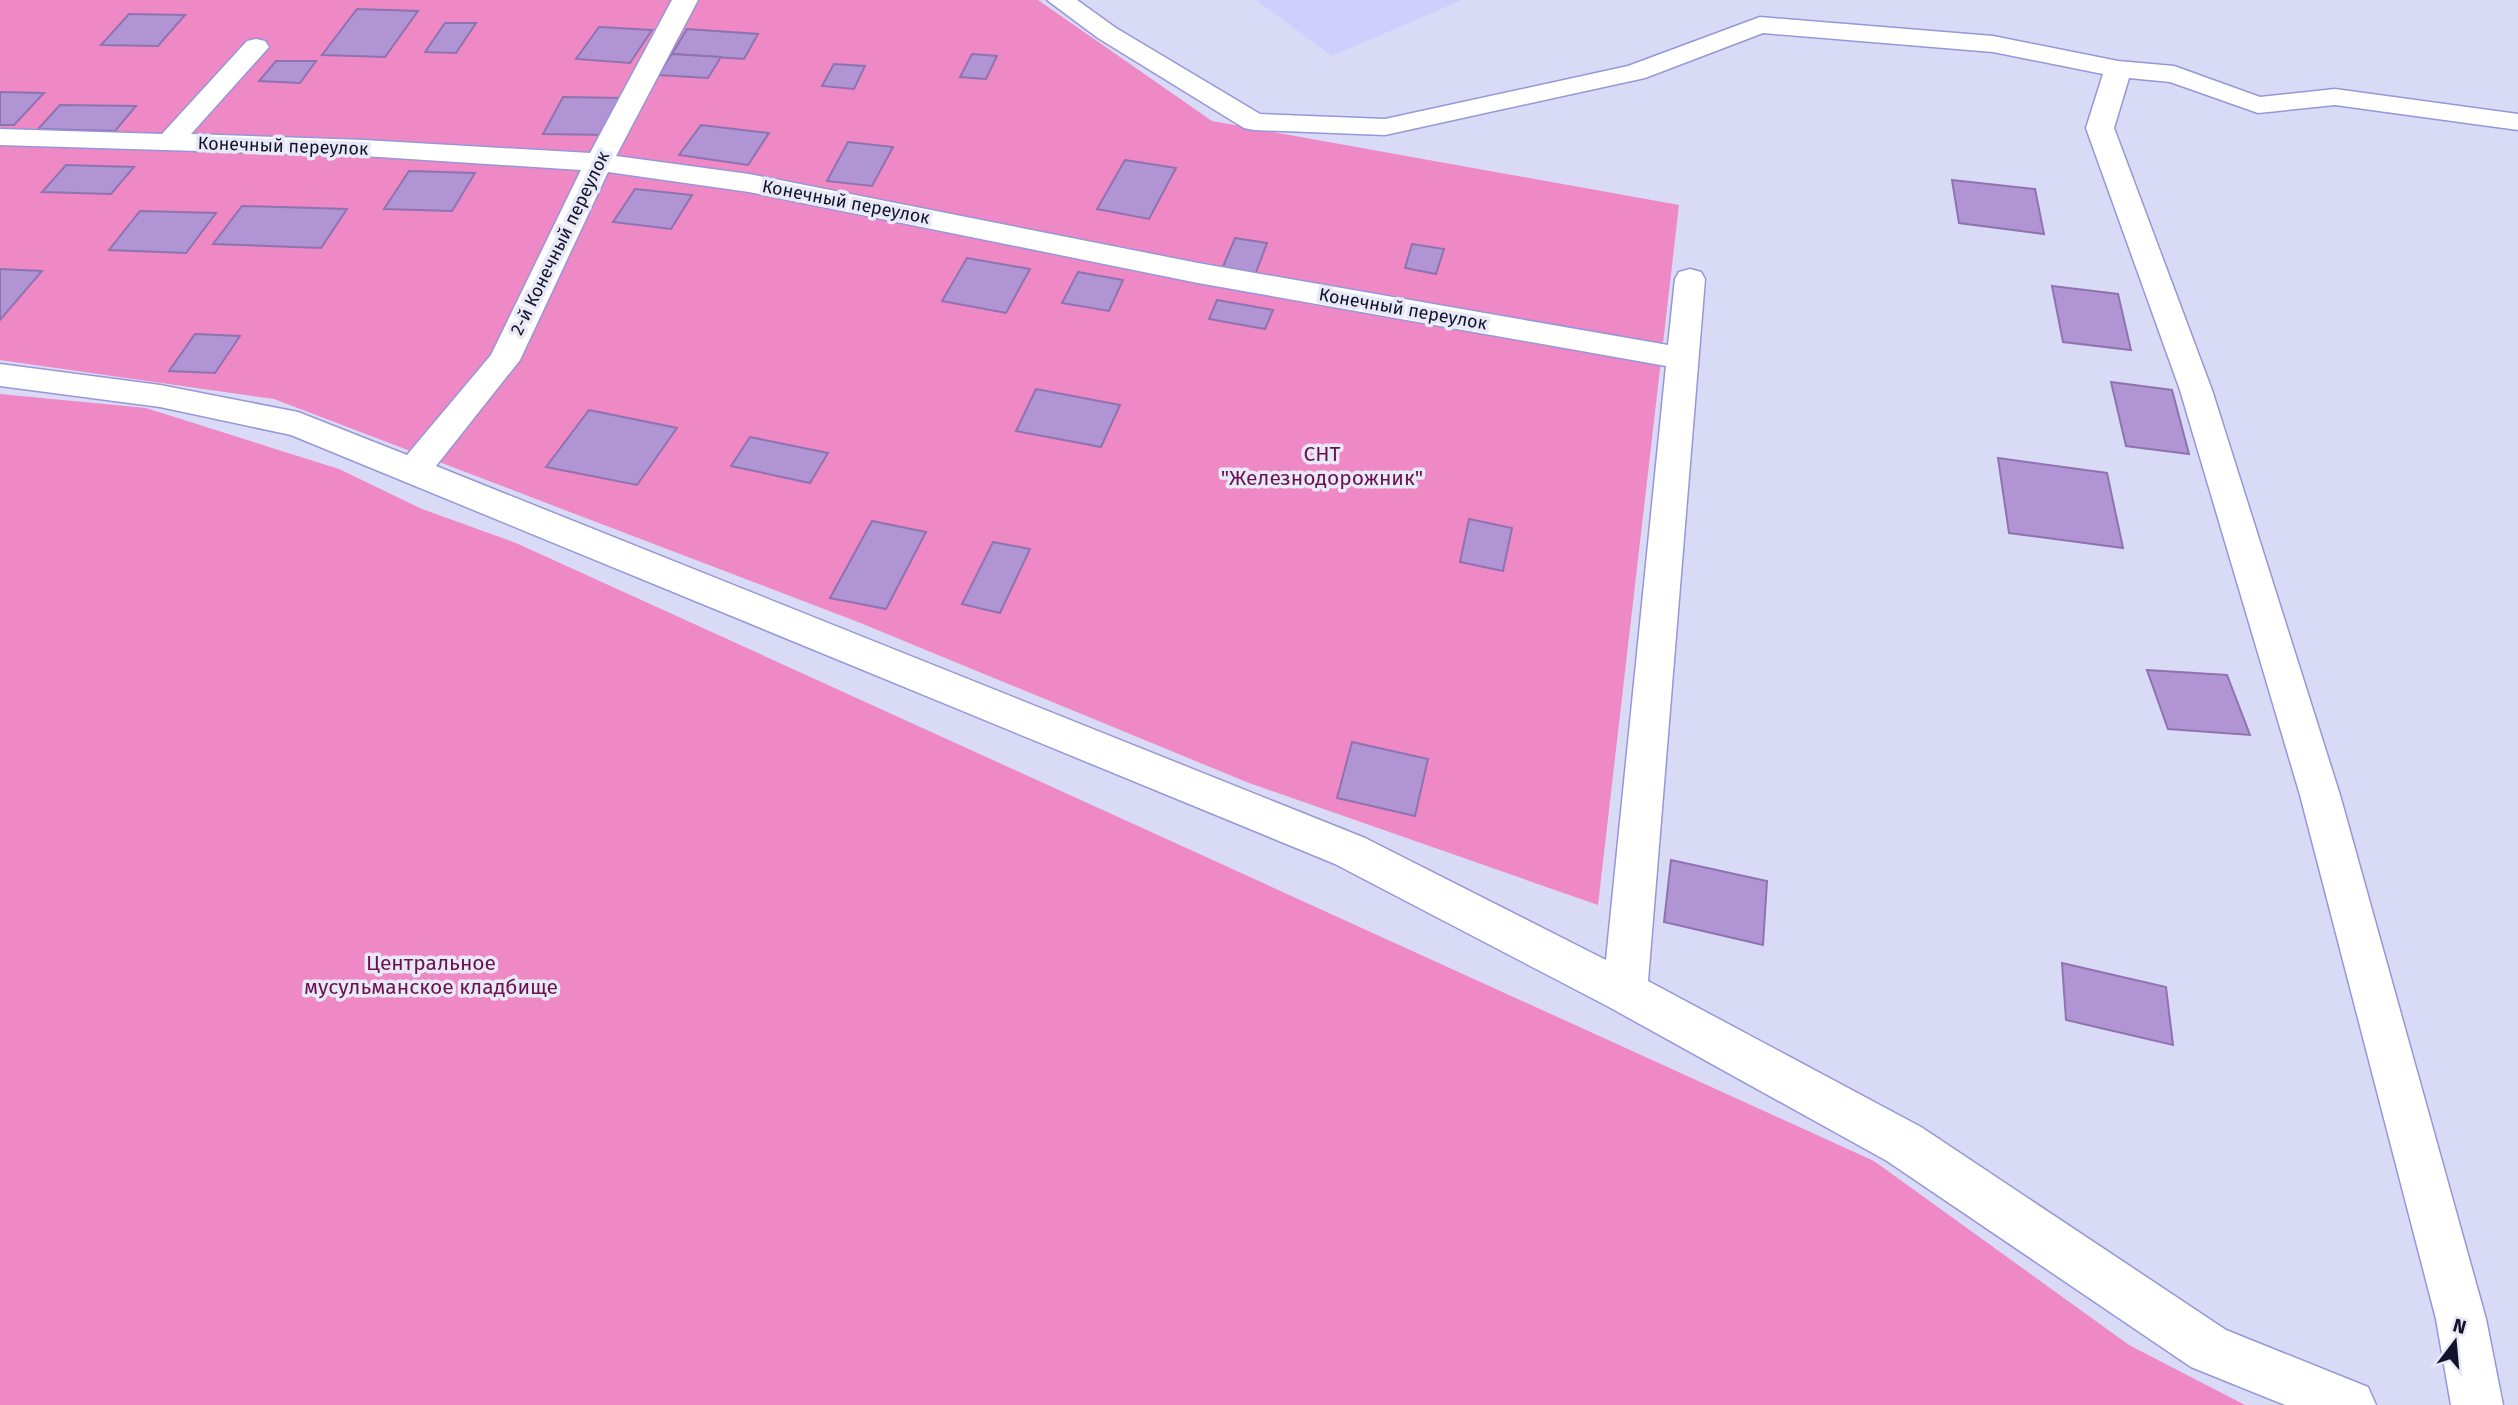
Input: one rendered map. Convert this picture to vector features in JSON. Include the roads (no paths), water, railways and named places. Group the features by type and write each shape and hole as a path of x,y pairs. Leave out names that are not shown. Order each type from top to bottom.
{"street":[{"name":"2-й Конечный переулок","path":"413,471 504,360 599,162 685,0"},
{"path":"1060,0 1107,33 1254,122 1385,127 1636,72 1759,25 1993,44 2118,69 2174,74 2258,105 2335,97 2513,128"},
{"path":"169,142 256,47"},
{"path":"2118,69 2100,128 2196,390 2316,782 2462,1319 2477,1405"},
{"name":"Конечный переулок","path":"0,137 364,148 599,162 749,183 1198,273 1681,358"},
{"path":"1625,992 1690,279"},
{"path":"0,375 160,396 298,424 1350,851 1625,992 1904,1144 2209,1349 2350,1405"}],"park label":[{"name":"СНТ \"Железнодорожник\"","path":"1322,466"},
{"name":"Центральное мусульманское кладбище","path":"431,975"}]}
